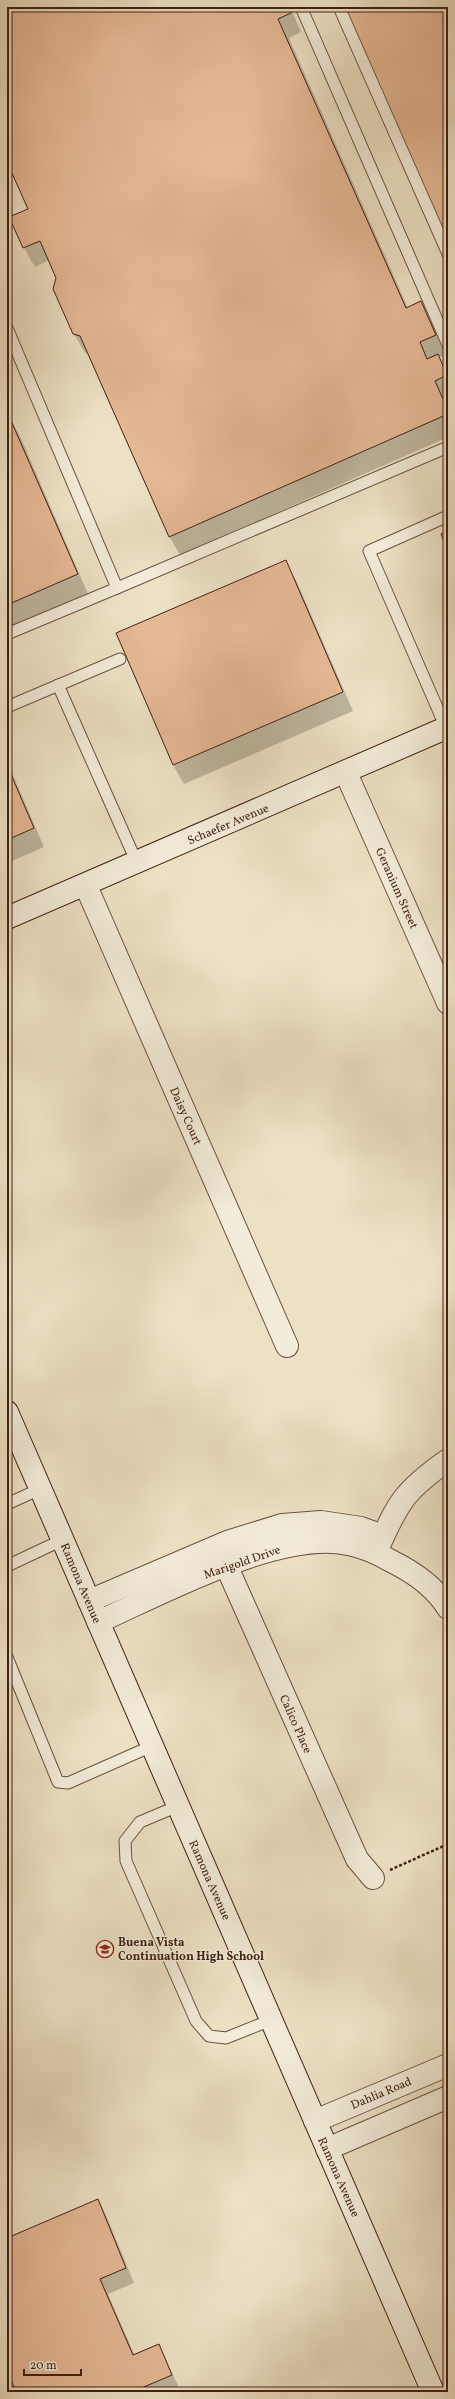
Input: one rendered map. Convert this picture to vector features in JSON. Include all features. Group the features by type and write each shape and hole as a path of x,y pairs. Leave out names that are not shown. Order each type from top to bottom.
{"street":[{"name":"Schaefer Avenue","path":"7,918 137,864 346,773 447,727"},
{"name":"Geranium Street","path":"346,773 448,1003"},
{"name":"Daisy Court","path":"86,886 287,1346"},
{"name":"Ramona Avenue","path":"7,1412 433,2392"},
{"path":"448,1460 408,1490 394,1511 379,1544 441,1597 448,1608"},
{"name":"Marigold Drive","path":"89,1602 228,1542 282,1525 322,1522 361,1528 379,1544"},
{"name":"Marigold Drive","path":"98,1622 226,1565 267,1551 312,1542 379,1544"},
{"name":"Calico Place","path":"226,1565 357,1859 373,1878"},
{"name":"Dahlia Road","path":"315,2121 448,2067"},
{"path":"327,2149 448,2097"}],"lane":[{"path":"301,7 448,345"},
{"path":"339,7 448,254"},
{"path":"7,328 117,588"},
{"path":"7,634 448,447"},
{"path":"447,727 369,552 448,516"},
{"path":"7,707 120,659"},
{"path":"58,685 137,864"},
{"path":"7,1504 40,1489"},
{"path":"7,1566 62,1540"},
{"path":"7,1657 58,1782 68,1783 152,1746"},
{"path":"178,1806 140,1822 124,1841 126,1861 196,2021 209,2036 226,2038 271,2020"}],"path":[{"path":"373,1878 448,1844"}],"building":[{"path":"7,7 289,7 291,13 278,19 406,308 421,301 436,335 420,342 427,359 438,354 447,375 435,381 443,399 448,396 448,414 169,537 80,336 73,334 53,289 56,278 40,241 23,248 9,217 28,209 7,162"},
{"path":"344,7 448,7 448,245"},
{"path":"9,416 78,574 7,605 7,417"},
{"path":"448,531 448,551 441,534"},
{"path":"286,560 343,692 173,765 116,633"},
{"path":"7,765 34,828 7,840"},
{"path":"98,2199 126,2268 100,2279 133,2355 159,2344 172,2375 132,2392 16,2392 7,2370 7,2238"}],"place":[{"name":"Buena Vista Continuation High School","path":"105,1949"}]}
